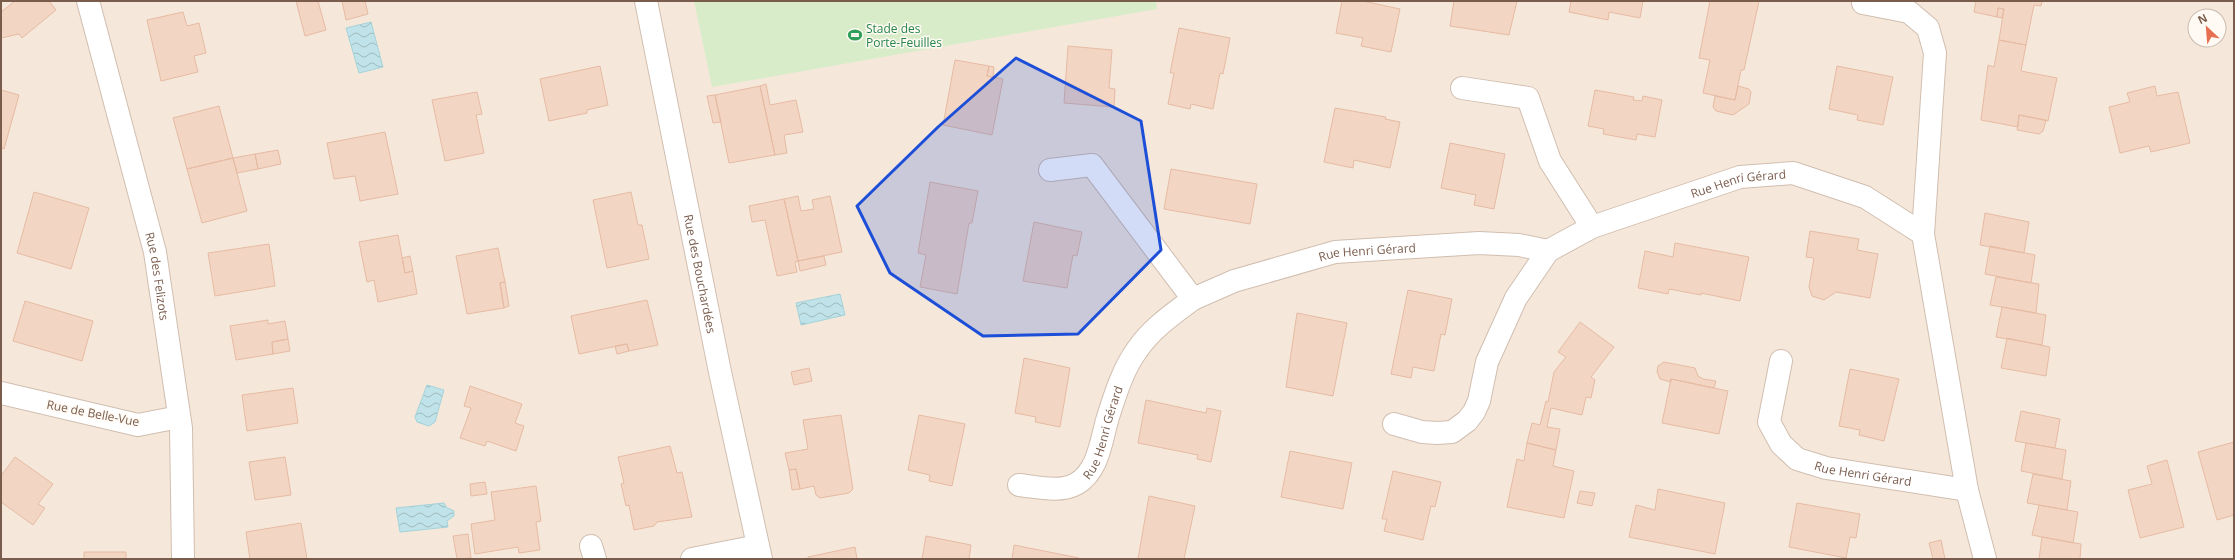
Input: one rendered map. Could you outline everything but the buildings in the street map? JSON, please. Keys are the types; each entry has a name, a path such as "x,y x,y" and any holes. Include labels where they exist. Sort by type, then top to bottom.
{"street":[{"name":"Rue des Felizots","path":"88,1 155,252 179,417 183,559"},
{"name":"Rue des Bouchardées","path":"646,1 720,372 760,552 692,559"},
{"path":"1863,3 1909,12 1928,28 1935,53 1923,234 1967,490 1985,559"},
{"path":"1462,88 1528,98 1550,161 1592,227"},
{"path":"1050,170 1092,165 1194,299"},
{"name":"Rue Henri Gérard","path":"1394,424 1422,432 1437,433 1452,432 1467,421 1474,412 1479,401 1487,362 1516,298 1548,251 1592,227 1740,177 1793,173 1865,197 1923,234"},
{"name":"Rue Henri Gérard","path":"1019,485 1065,489 1086,477 1098,455 1120,385 1136,350 1161,323 1194,299 1234,281 1334,252 1479,243 1519,245 1548,251"},
{"name":"Rue Henri Gérard","path":"1781,361 1769,422 1781,444 1797,459 1826,468 1967,490"},
{"name":"Rue de Belle-Vue","path":"4,398 138,425 179,417"}],"highlighted area":[{"path":"1016,58 1141,121 1161,250 1078,334 983,336 890,273 857,206 938,127"}],"shaded area":[{"path":"1,1 2234,1 2234,559 1,559"}],"green space":[{"name":"Stade des Porte-Feuilles","path":"694,1 1156,1 1157,9 712,87"}],"water":[{"path":"371,22 383,67 359,73 346,28"},
{"path":"840,294 845,315 801,325 796,303"},
{"path":"427,385 444,390 435,422 429,426 417,422 415,417"},
{"path":"444,503 446,507 454,511 454,516 447,521 448,527 400,532 396,508"}],"place":[{"name":"Stade des Porte-Feuilles","path":"855,35"}]}
